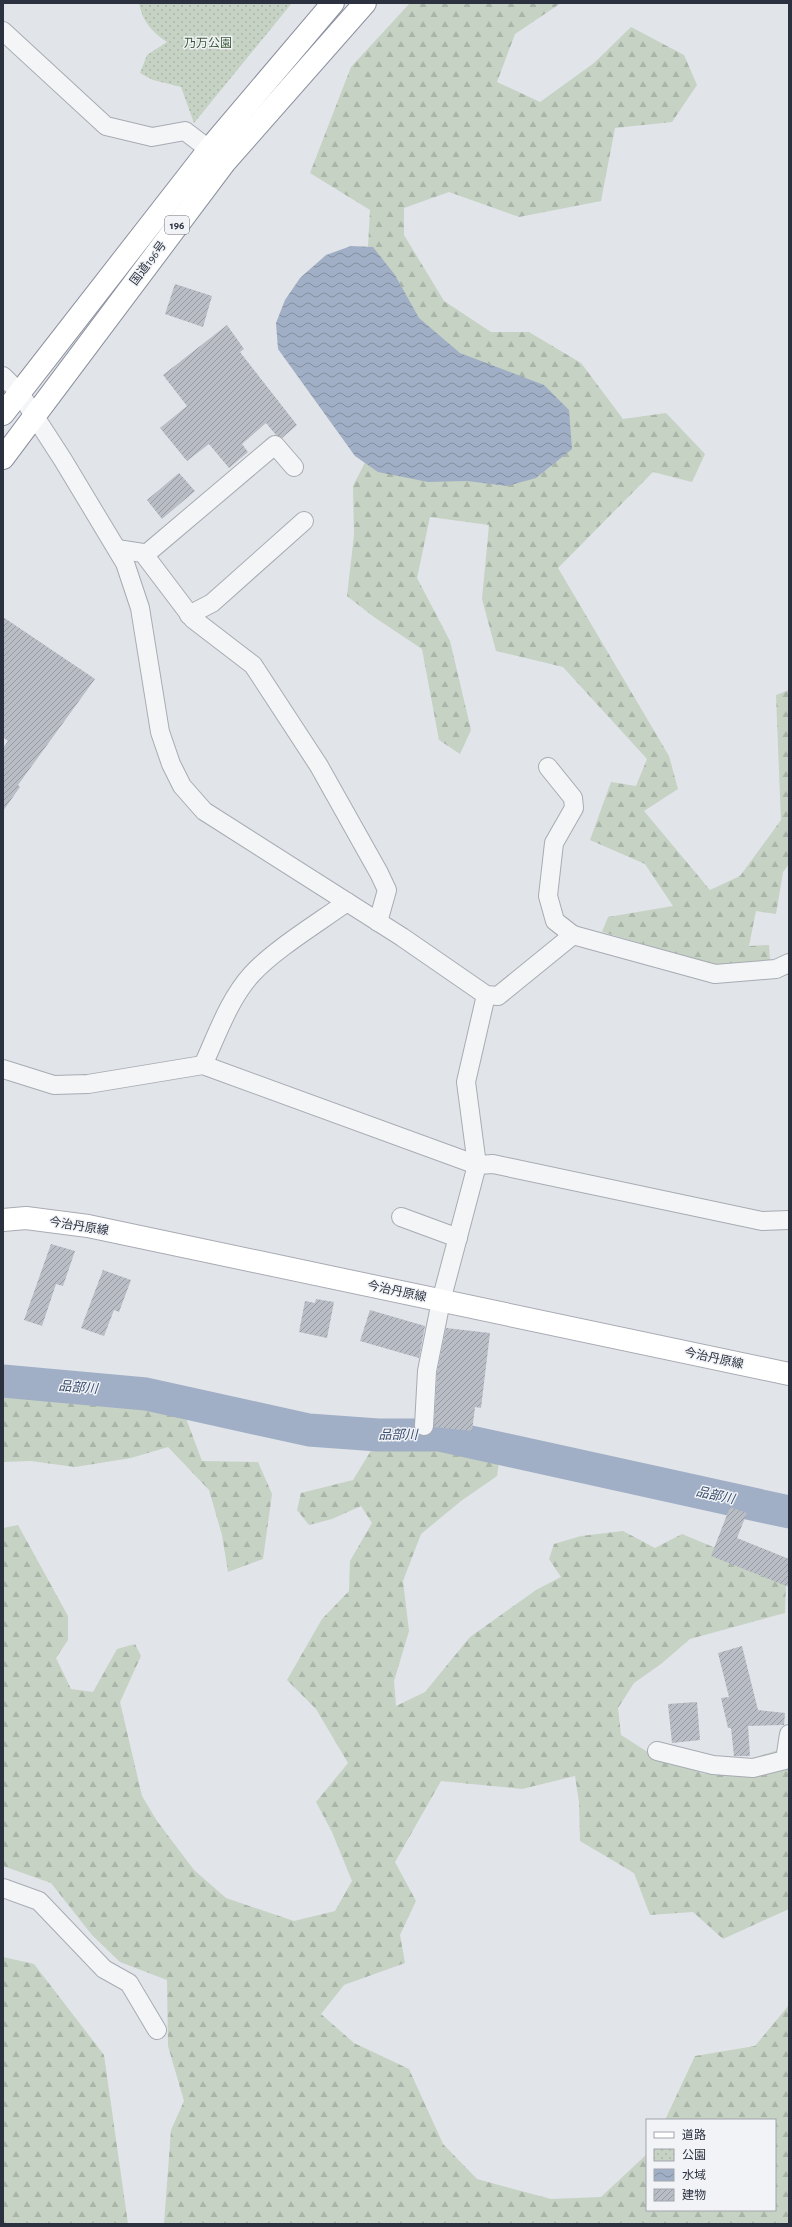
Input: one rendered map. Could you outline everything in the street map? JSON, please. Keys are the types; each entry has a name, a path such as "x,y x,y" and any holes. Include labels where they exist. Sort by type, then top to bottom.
{"main road":[{"name":"国道196号","path":"3,458 217,155 333,3"},
{"name":"国道196号","path":"3,414 19,392 217,155 365,3"},
{"name":"今治丹原線","path":"3,1220 26,1218 88,1226 789,1374"}],"street":[{"path":"3,32 106,126 152,137 184,131 217,155"},
{"path":"3,376 19,392 34,415 63,460 125,564 140,608 160,732 171,764 182,786 204,811 378,922 486,995 498,996 573,934"},
{"path":"145,555 275,445 294,467"},
{"path":"190,614 212,602 304,521"},
{"path":"117,549 143,553 190,614 254,665 319,766 387,890 378,922"},
{"path":"548,767 573,798 574,808 554,843 548,896 555,921 573,934 715,974 776,969 789,963"},
{"path":"203,1065 234,1001 252,974 276,954 347,902"},
{"path":"424,1426 427,1371 441,1301 476,1165 466,1082 486,995"},
{"path":"3,1069 54,1085 88,1084 203,1065 476,1165 493,1164 762,1221 789,1220"},
{"path":"401,1217 458,1238"},
{"path":"656,1751 713,1765 754,1768 785,1760 789,1734"},
{"path":"3,1888 39,1901 104,1969 129,1983 157,2030"}],"green space":[{"name":"乃万公園","path":"139,3 292,3 194,123 181,87 153,80 140,73 147,55 167,42 157,35 145,21"},
{"path":"410,3 561,3 515,34 497,82 540,102 594,63 631,27 684,55 697,85 672,122 615,128 601,201 519,217 449,192 404,208 404,235 444,301 491,332 529,332 581,363 623,419 666,413 705,454 692,482 653,472 558,568 669,756 678,789 644,811 710,890 740,876 781,820 776,695 789,690 789,864 783,872 776,914 756,911 749,946 769,945 770,960 716,965 602,932 608,917 673,906 645,864 590,840 611,782 636,786 647,759 563,667 496,651 482,599 489,525 430,517 417,578 450,641 471,730 460,754 439,740 422,649 374,617 347,596 354,535 353,486 382,429 366,284 370,210 310,173 351,67"},
{"path":"3,1392 141,1403 184,1413 202,1461 258,1462 272,1494 263,1559 228,1572 222,1535 209,1490 168,1447 131,1458 75,1467 31,1461 3,1462"},
{"path":"437,1442 500,1455 497,1476 461,1501 421,1534 403,1581 409,1631 394,1681 396,1706 425,1692 470,1637 536,1590 561,1577 549,1559 554,1544 581,1536 623,1531 655,1548 682,1534 742,1559 786,1581 785,1613 690,1639 661,1664 634,1683 618,1708 621,1735 646,1751 704,1774 778,1750 789,1755 789,1909 723,1939 693,1912 650,1915 634,1873 580,1841 579,1802 575,1776 522,1789 441,1781 395,1862 416,1901 400,1935 405,1963 344,1985 321,2014 354,2043 409,2069 443,2144 477,2179 551,2199 601,2197 646,2155 646,2211 776,2211 776,2119 665,2119 695,2056 755,2046 789,2005 789,2224 164,2224 171,2130 184,2101 168,2046 167,1980 120,1962 92,1935 51,1883 3,1866 3,1528 18,1525 68,1616 68,1640 56,1658 71,1689 93,1692 117,1649 135,1644 141,1656 120,1702 142,1796 157,1821 194,1870 226,1898 294,1921 335,1911 352,1881 332,1832 316,1802 348,1763 316,1709 287,1680 322,1619 349,1591 350,1561 372,1523 361,1506 332,1519 309,1525 297,1510 301,1493 353,1480 372,1449"},
{"path":"3,1957 34,1964 104,2055 128,2224 3,2224"}],"water":[{"path":"351,246 373,247 395,275 419,318 460,353 544,385 569,410 572,449 536,478 507,486 467,481 428,482 378,472 355,456 278,349 276,323 285,300 300,278 326,255"}],"building":[{"path":"175,284 212,296 203,327 165,314"},
{"path":"227,325 244,349 240,352 297,425 282,438 276,435 266,423 242,444 248,452 229,468 209,444 187,461 160,428 187,406 163,375"},
{"path":"179,473 195,491 162,519 147,500"},
{"path":"3,617 95,679 18,785 20,787 3,811 3,748 8,741 3,737"},
{"path":"51,1244 75,1251 63,1286 56,1284 42,1326 24,1320"},
{"path":"103,1270 131,1280 119,1312 114,1310 104,1336 81,1328"},
{"path":"316,1299 334,1302 327,1338 299,1332 305,1301 315,1303"},
{"path":"370,1310 425,1326 419,1358 360,1341"},
{"path":"446,1328 490,1333 481,1408 475,1407 472,1431 434,1427 437,1372"},
{"path":"730,1507 747,1513 737,1538 789,1559 789,1587 711,1556"},
{"path":"742,1646 758,1710 785,1713 784,1725 748,1726 750,1756 734,1756 731,1728 728,1728 721,1698 729,1697 718,1653"},
{"path":"697,1702 700,1740 672,1743 668,1704"}],"waterway":[{"name":"品部川","path":"3,1381 146,1394 309,1430 378,1435 439,1435 789,1512"}]}
